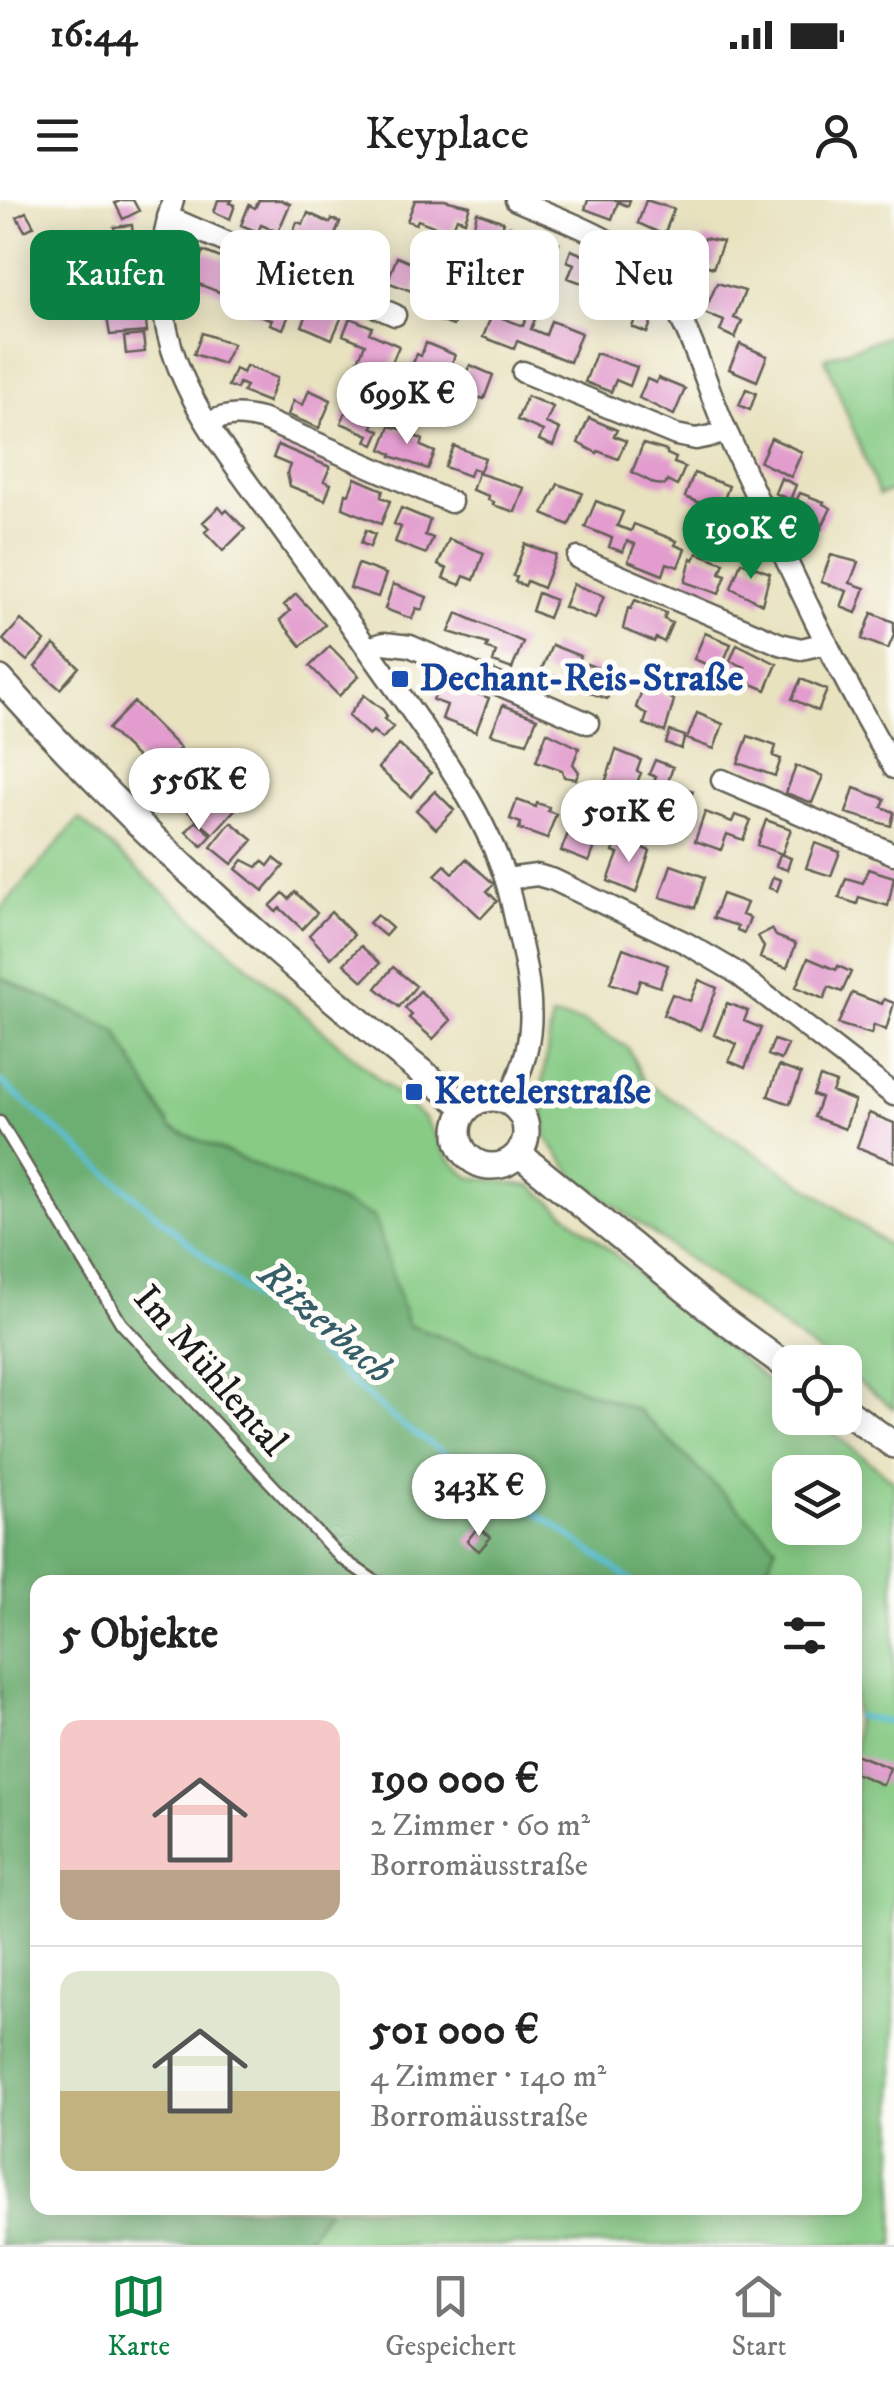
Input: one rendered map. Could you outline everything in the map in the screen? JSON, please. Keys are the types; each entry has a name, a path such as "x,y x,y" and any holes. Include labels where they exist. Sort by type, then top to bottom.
{"street":[{"path":"516,200 602,237 629,254 656,279 676,312 726,433 827,644 894,768"},
{"path":"395,315 170,208 160,278 166,322 186,386 456,777 506,879 530,984 532,1025 524,1068 507,1102"},
{"path":"523,372 676,435 696,439 726,433"},
{"path":"208,423 226,414 264,420 451,502"},
{"path":"578,558 780,644 800,649 827,644"},
{"path":"368,648 384,643 410,646 588,723"},
{"path":"0,679 110,798 206,887 308,979 467,1108"},
{"path":"722,780 894,854"},
{"path":"506,879 538,875 554,880 686,943 734,971 894,1095"},
{"path":"486,1098 507,1102 526,1125 519,1154 511,1162 489,1167 469,1158 458,1140 457,1128 467,1108 486,1098"},
{"path":"519,1154 772,1356"},
{"path":"862,1422 894,1445"}],"lane":[{"name":"Im Mühlental","path":"0,1122 121,1323 196,1400 276,1492 327,1544 367,1575"}],"green space":[{"path":"894,334 894,490 879,495 825,358"},
{"path":"79,819 425,1119 449,1159 469,1177 532,1186 772,1384 772,1435 836,1435 861,1455 772,1455 772,1542 638,1410 408,1325 373,1217 171,1128 116,1031 0,977 0,910"},
{"path":"0,977 116,1031 171,1128 374,1217 408,1325 638,1410 776,1545 765,1575 30,1575 30,2215 323,2215 302,2245 0,2245"},
{"path":"552,1017 584,1022 628,1048 644,1081 818,1194 894,1250 894,1409 862,1385 862,1345 808,1345 577,1179 547,1139 541,1094"},
{"path":"862,1456 894,1481 894,2245 302,2245 323,2215 862,2215 862,1575 764,1575 775,1545 862,1545"}],"building":[{"path":"133,200 139,211 123,219 115,203"},
{"path":"218,200 232,200 230,203 235,205 230,219 214,212"},
{"path":"259,200 290,204 279,230 261,225 259,230 253,230 241,225 249,205 255,208"},
{"path":"415,200 444,200 470,206 465,221 457,218 452,230 418,220 416,224 407,221"},
{"path":"588,200 630,200 628,206 618,202 612,219 585,209"},
{"path":"646,200 674,209 666,230 653,230 638,223"},
{"path":"26,212 34,226 25,231 17,217"},
{"path":"477,212 504,222 501,230 473,230"},
{"path":"308,213 330,223 332,219 340,222 337,230 294,230 297,222 303,224"},
{"path":"132,225 132,230 114,230"},
{"path":"709,239 723,242 713,268 709,266"},
{"path":"571,250 579,253 579,282 568,278 574,264 567,261"},
{"path":"203,251 220,258 220,293 200,285"},
{"path":"397,257 410,262 410,291 390,283"},
{"path":"717,283 745,291 734,318 742,321 735,338 720,331 724,321 709,315 709,301"},
{"path":"107,320 146,320 147,332 110,335"},
{"path":"272,320 287,320 283,329 270,324"},
{"path":"305,320 340,320 332,339 302,326"},
{"path":"349,320 355,320 372,327 369,333 399,346 388,372 358,361 365,344 343,335"},
{"path":"490,320 508,320 523,326 525,320 535,320 531,329 546,335 551,321 581,333 570,362 517,341 514,349 483,337"},
{"path":"635,320 652,320 647,333 632,327"},
{"path":"202,333 233,344 223,364 194,354"},
{"path":"143,335 145,352 126,354 124,337"},
{"path":"426,343 455,355 434,395 404,383"},
{"path":"740,344 767,356 757,381 729,369"},
{"path":"596,353 637,367 630,386 616,380 611,392 585,382"},
{"path":"470,365 493,375 484,399 457,391"},
{"path":"246,366 277,378 268,402 243,392 246,386 239,383 237,389 228,386 235,369 243,373"},
{"path":"380,375 388,379 384,389 376,385"},
{"path":"658,378 685,389 674,415 639,398 647,379 656,383"},
{"path":"746,389 756,393 750,410 739,405"},
{"path":"309,390 331,400 319,428 288,415 293,401 303,405"},
{"path":"527,396 553,407 546,423 560,429 553,446 539,440 543,431 517,420"},
{"path":"350,402 378,414 372,427 380,431 374,445 366,441 369,435 341,423"},
{"path":"589,418 617,430 614,436 626,441 618,459 578,443"},
{"path":"390,426 416,433 423,440 421,446 435,452 428,469 381,449"},
{"path":"771,438 802,452 791,477 760,462"},
{"path":"643,444 667,451 676,458 674,463 685,467 677,486 667,481 665,485 655,484 632,472"},
{"path":"278,445 330,467 324,481 331,484 325,500 290,486 290,465 273,458"},
{"path":"454,446 485,458 480,471 472,468 469,476 445,467"},
{"path":"478,473 524,488 515,512 493,505 489,496 472,490"},
{"path":"694,473 729,486 723,502 744,510 737,528 716,520 720,511 685,497"},
{"path":"355,478 383,490 381,497 390,501 381,524 343,508"},
{"path":"781,478 796,485 790,500 775,493"},
{"path":"558,484 582,493 569,525 543,514"},
{"path":"800,493 831,508 821,529 790,514"},
{"path":"596,501 623,512 617,526 631,531 634,524 677,541 675,545 685,549 678,567 667,563 663,575 628,561 635,544 627,541 623,552 609,547 612,538 585,527"},
{"path":"219,507 245,529 223,551 205,532 209,528 203,522"},
{"path":"401,508 430,520 425,535 433,538 426,554 395,542 401,527 394,524"},
{"path":"366,530 375,534 370,547 361,543"},
{"path":"449,539 484,553 474,580 464,576 460,585 443,578 447,569 438,565"},
{"path":"525,544 556,555 543,588 527,581 525,586 515,582 517,577 513,576"},
{"path":"697,553 724,563 720,573 726,575 719,594 685,582 691,558 694,560"},
{"path":"831,555 858,562 850,583 865,588 856,613 841,607 847,591 821,582"},
{"path":"741,562 770,573 762,604 731,588"},
{"path":"358,564 386,574 378,597 350,588"},
{"path":"393,584 427,597 422,610 416,608 412,619 385,609"},
{"path":"573,584 604,596 595,619 564,607"},
{"path":"538,593 555,600 548,618 532,611"},
{"path":"296,594 325,625 301,646 280,620 290,611 284,605"},
{"path":"635,600 666,613 664,619 672,623 664,642 656,638 654,642 623,629 628,608"},
{"path":"457,613 523,642 512,669 493,662 496,652 486,648 488,644 449,632"},
{"path":"872,613 894,622 888,649 862,639"},
{"path":"21,620 45,641 27,661 3,640"},
{"path":"705,633 731,644 720,670 694,659"},
{"path":"737,644 777,664 766,690 740,679 745,667 730,661"},
{"path":"54,645 79,667 60,689 35,667"},
{"path":"552,645 580,656 569,682 541,671"},
{"path":"330,646 359,676 339,696 310,666"},
{"path":"587,664 616,675 607,699 577,688"},
{"path":"801,679 827,690 818,711 792,699"},
{"path":"441,680 489,698 476,732 442,719 447,705 433,700"},
{"path":"644,685 674,700 665,732 644,724 647,715 636,707"},
{"path":"364,695 383,710 387,716 384,719 393,727 382,739 373,731 369,735 348,716"},
{"path":"134,702 180,748 154,774 108,729"},
{"path":"503,705 537,718 527,743 491,734"},
{"path":"697,713 723,724 714,749 687,739"},
{"path":"670,731 685,736 681,749 666,743"},
{"path":"547,732 579,748 573,764 579,772 576,779 564,777 562,770 536,761"},
{"path":"748,736 776,746 773,756 781,759 775,776 738,763"},
{"path":"399,745 431,773 411,797 378,768"},
{"path":"616,750 641,760 637,771 641,773 631,797 604,786"},
{"path":"655,760 673,767 668,782 693,791 683,817 646,802 656,777 649,774"},
{"path":"189,765 237,807 213,834 165,791"},
{"path":"796,766 823,776 812,803 786,793"},
{"path":"854,788 885,799 882,807 894,812 891,826 846,813"},
{"path":"435,791 454,810 436,829 416,810"},
{"path":"517,800 549,807 548,811 556,814 547,839 519,829 521,823 510,819"},
{"path":"705,812 732,822 735,815 751,820 743,840 727,834 721,850 695,841"},
{"path":"766,820 791,829 782,854 757,845"},
{"path":"196,821 212,835 202,846 186,832"},
{"path":"231,822 253,840 232,864 211,847"},
{"path":"572,823 600,834 589,862 561,851"},
{"path":"618,838 650,851 636,893 608,881 618,854 613,852"},
{"path":"815,843 840,852 831,876 806,868"},
{"path":"780,854 791,858 787,870 776,866"},
{"path":"274,858 284,866 263,891 236,869 243,860 257,867 262,861 268,866"},
{"path":"466,859 494,884 487,891 497,901 481,918 435,875 445,865 453,873"},
{"path":"671,865 705,877 695,908 660,897"},
{"path":"868,869 894,877 888,906 859,897 857,904 839,898 846,878 863,883"},
{"path":"773,877 781,880 777,891 769,888"},
{"path":"295,892 317,913 302,929 280,908 276,912 270,906 283,893 289,899"},
{"path":"722,894 747,903 742,915 750,918 744,933 737,930 738,926 713,918"},
{"path":"331,912 354,935 331,958 309,935"},
{"path":"377,915 392,928 385,936 369,923"},
{"path":"772,929 776,936 796,944 787,968 760,958 764,947 758,936"},
{"path":"361,946 380,963 363,981 344,964"},
{"path":"623,948 668,965 660,987 640,980 636,992 610,983"},
{"path":"808,958 851,972 842,992 829,987 824,999 796,987"},
{"path":"393,967 416,986 399,1007 376,988"},
{"path":"699,980 717,988 700,1030 663,1015 672,994 690,1001"},
{"path":"420,991 451,1020 433,1039 409,1018 412,1015 405,1008"},
{"path":"852,993 882,1004 884,999 894,1003 886,1030 874,1025 871,1034 838,1024"},
{"path":"727,1003 748,1011 744,1021 761,1028 745,1068 729,1061 737,1044 714,1035"},
{"path":"774,1040 788,1045 781,1060 768,1055"},
{"path":"779,1066 801,1074 790,1104 768,1096"},
{"path":"820,1077 836,1083 832,1092 855,1101 845,1129 814,1117 821,1098 813,1095"},
{"path":"869,1113 894,1123 894,1162 857,1147"},
{"path":"478,1527 491,1537 479,1551 467,1541"},
{"path":"862,1757 890,1768 883,1785 862,1776"}],"waterway":[{"name":"Ritzerbach","path":"0,1081 400,1424 552,1523 623,1575"},
{"name":"Ritzerbach","path":"862,1717 894,1723"}],"place":[{"name":"Dechant-Reis-Straße","path":"400,679"},
{"name":"Kettelerstraße","path":"414,1092"}]}
